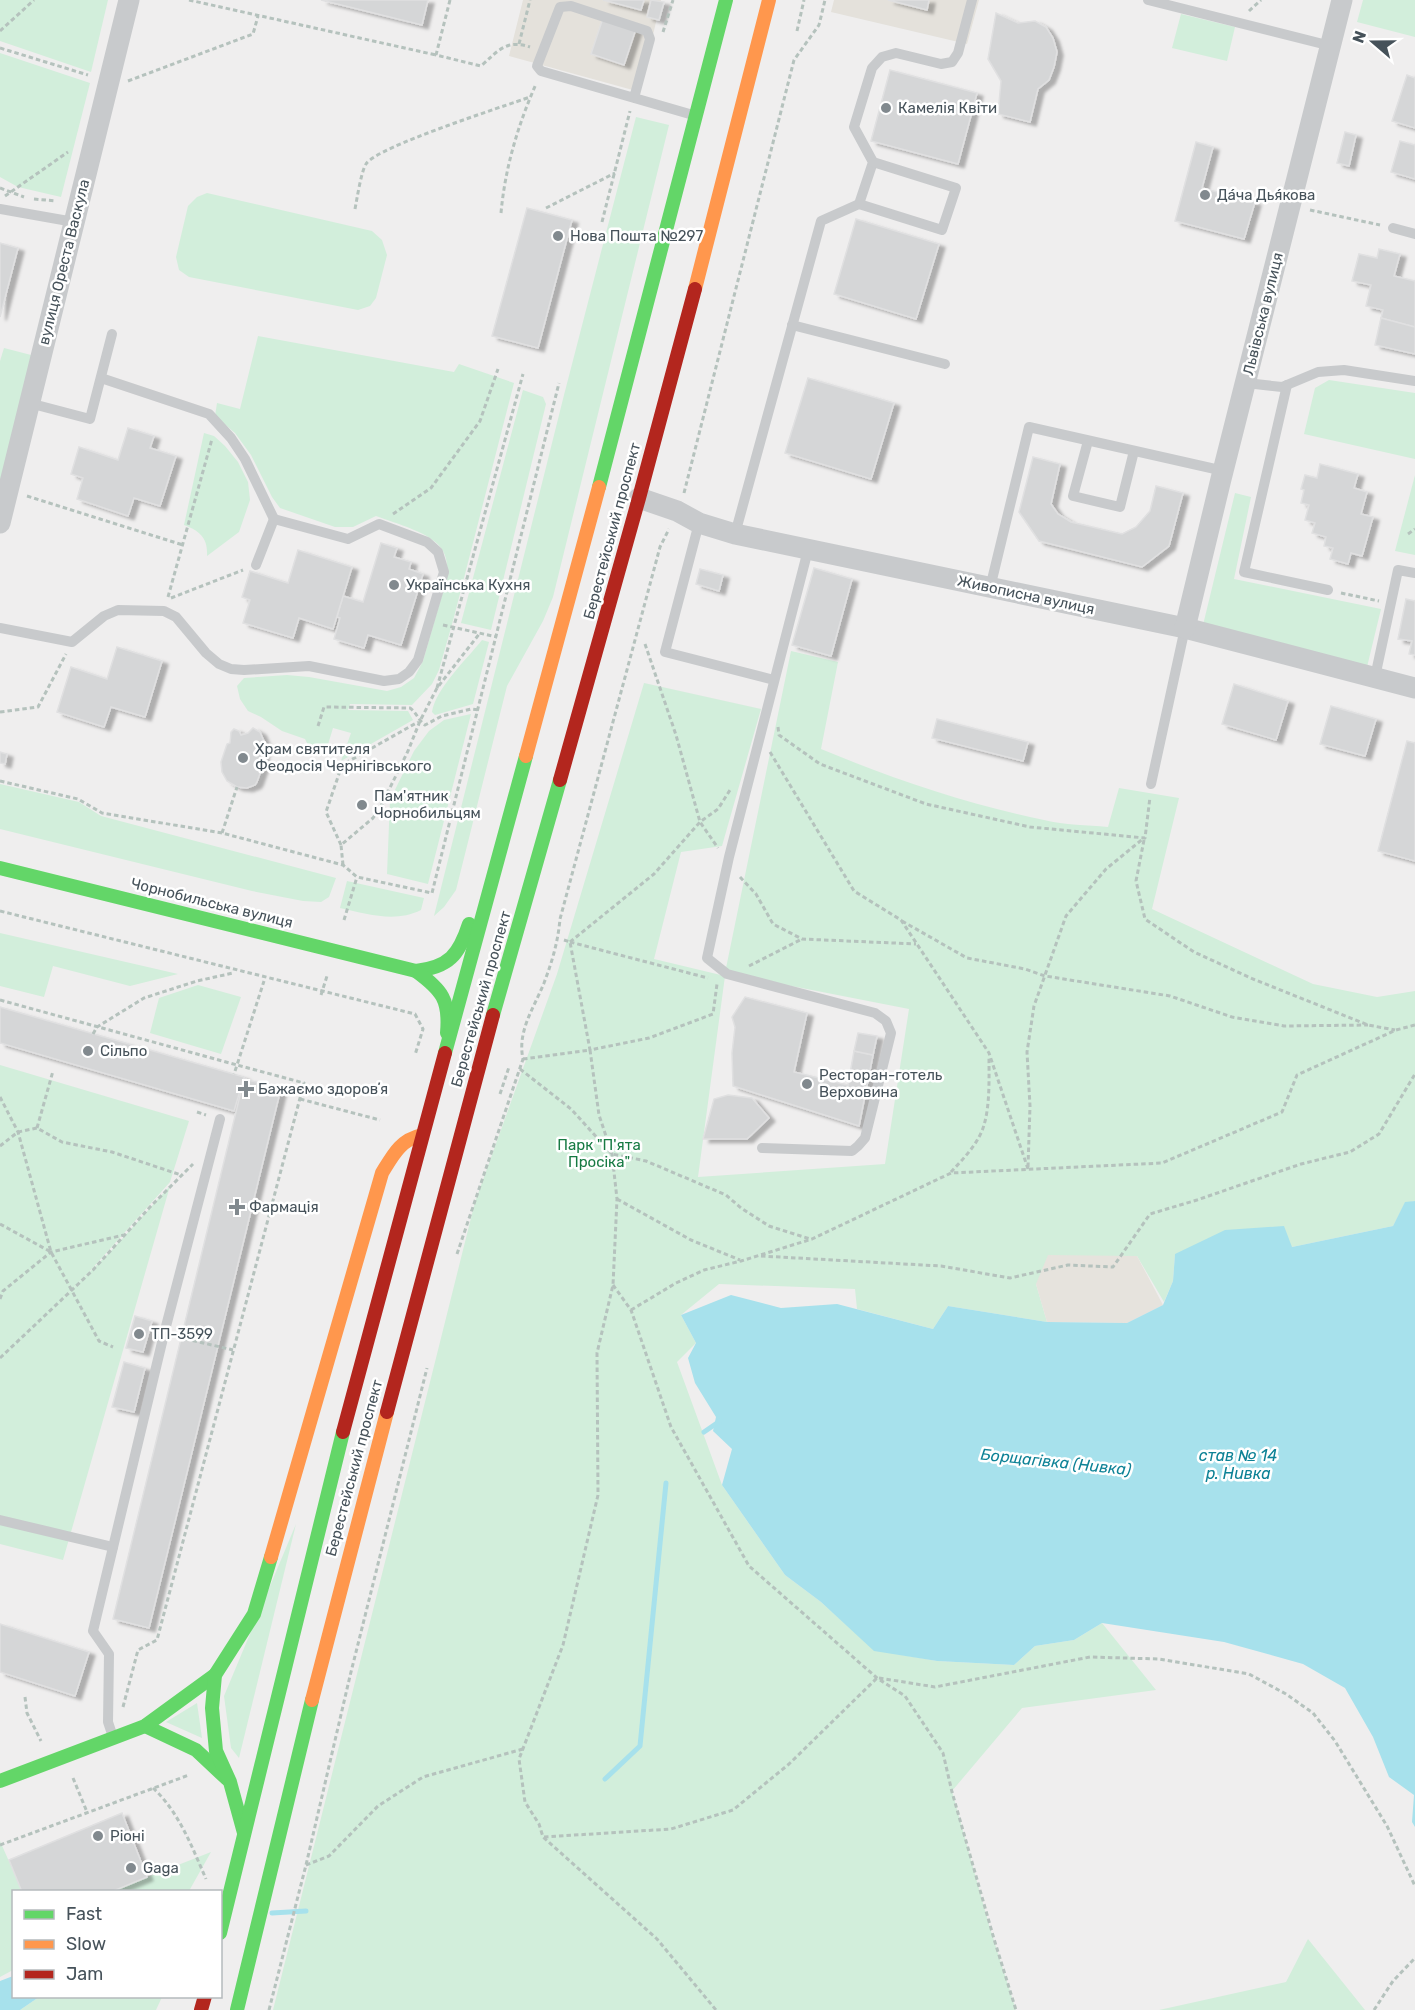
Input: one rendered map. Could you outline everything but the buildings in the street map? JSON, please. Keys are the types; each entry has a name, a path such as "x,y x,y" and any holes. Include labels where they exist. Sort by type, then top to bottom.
{"main road":[{"name":"Берестейський проспект","path":"222,1925 337,1454 554,655 726,0"},
{"name":"Берестейський проспект","path":"237,2010 319,1668 460,1134 639,498 769,0"},
{"name":"Чорнобильська вулиця","path":"0,868 416,971 433,970 454,958 465,940 539,681 554,655"},
{"name":"Чорнобильська вулиця","path":"416,971 436,985 446,999 448,1019 445,1050"},
{"path":"0,1781 145,1726 215,1675 254,1614 382,1173 398,1145 410,1137 422,1135"},
{"path":"215,1675 212,1708 216,1751 230,1782 245,1837"},
{"path":"145,1726 196,1750 230,1782"}],"street":[{"name":"вулиця Ореста Васкула","path":"0,523 129,0"},
{"name":"Львівська вулиця","path":"1185,628 1342,0"},
{"name":"Живописна вулиця","path":"639,498 677,511 699,523 735,534 1185,628 1415,688"}],"lane":[{"path":"735,534 821,221 859,204 942,230 956,188 873,162 854,127 872,68 882,57 896,53 941,64 952,62 958,53 972,0"},
{"path":"1148,0 1330,46"},
{"path":"634,98 650,39 647,31 571,6 560,7 537,66 541,71 634,98 696,116"},
{"path":"859,204 873,162"},
{"path":"0,209 74,222"},
{"path":"1393,228 1415,234"},
{"path":"792,325 945,364"},
{"path":"29,403 90,419 112,334"},
{"path":"1246,383 1282,387 1318,372 1344,370 1415,381"},
{"path":"101,378 208,414 231,438 245,459 274,519 256,565"},
{"path":"1287,385 1244,572 1328,590"},
{"path":"990,588 1029,427 1224,471"},
{"path":"1088,441 1072,496 1120,507 1134,451"},
{"path":"0,628 72,642 104,616 118,610 164,611 176,617 206,653 219,664 231,669 309,666 384,681 399,679 409,672 418,660 444,572 438,552 427,542 379,524 348,539 274,519"},
{"path":"699,523 665,652 774,680"},
{"path":"762,1148 852,1151 858,1146 865,1138 891,1033 886,1021 875,1013 730,975 707,958 729,857 808,550"},
{"path":"1375,677 1398,570 1415,573"},
{"path":"1151,784 1185,628"},
{"path":"113,1738 108,1722 109,1654 93,1631 164,1334 220,1119"},
{"path":"0,1520 113,1547"}],"path":[{"path":"0,31 33,0"},
{"path":"189,0 481,66 503,46 519,44 543,52"},
{"path":"436,55 450,0"},
{"path":"519,44 530,0"},
{"path":"650,39 659,42 673,0"},
{"path":"797,31 804,0"},
{"path":"683,497 794,60 819,25 825,0"},
{"path":"120,84 253,34 258,16"},
{"path":"0,48 88,75"},
{"path":"501,213 504,181 521,122 541,71"},
{"path":"355,209 366,164 377,154 449,125 530,97"},
{"path":"603,222 634,98"},
{"path":"0,198 68,152"},
{"path":"546,208 615,173"},
{"path":"0,188 25,198 56,201"},
{"path":"1308,209 1364,221"},
{"path":"379,524 431,488 480,421 498,369"},
{"path":"341,845 373,818 380,808 437,688 523,374"},
{"path":"0,781 78,800 102,813 222,833 343,866 357,877 432,893 560,383"},
{"path":"164,611 216,423"},
{"path":"21,495 183,545"},
{"path":"1408,534 1415,529"},
{"path":"455,1259 523,1059 520,1048 523,1033 544,983 558,941 560,919 660,547"},
{"path":"168,599 256,565"},
{"path":"1328,590 1371,599"},
{"path":"429,622 497,637"},
{"path":"437,688 480,633"},
{"path":"0,712 38,707 72,642"},
{"path":"318,726 324,706 410,708 425,725 442,716 479,710"},
{"path":"343,866 341,845 326,812 342,765 420,721"},
{"path":"778,724 779,735 820,764 926,804 1030,827 1145,838"},
{"path":"760,735 854,891 967,958 1025,969 1045,976 1170,996 1232,1017 1284,1026 1368,1025 1396,1030"},
{"path":"570,942 654,874 700,822 718,809 735,783"},
{"path":"1151,784 1145,838 1136,881 1145,919 1203,956 1252,979 1368,1025"},
{"path":"222,833 237,787"},
{"path":"1028,1169 1030,1106 1027,1052 1034,1006 1066,916 1106,869 1145,838"},
{"path":"344,920 357,877"},
{"path":"0,911 322,993 415,1014 423,1029 415,1055"},
{"path":"901,920 989,1053 1028,1169"},
{"path":"730,975 802,939"},
{"path":"523,1059 590,1050 649,1038 713,1014 717,981 564,940"},
{"path":"570,942 590,1050 599,1115 612,1154 617,1199 613,1285 597,1353 598,1496 563,1645 519,1759 525,1802 539,1824 543,1837 657,1939 716,2010"},
{"path":"93,1034 97,1027 144,998 197,981 233,973"},
{"path":"322,993 327,976"},
{"path":"234,1074 264,981"},
{"path":"0,1000 304,1083 157,1640 138,1650 124,1706 108,1722"},
{"path":"631,1310 704,1269 759,1256 812,1239 951,1173 1162,1163 1282,1112 1297,1075 1396,1030 1415,1025"},
{"path":"951,1173 969,1153 984,1126 989,1084 989,1053"},
{"path":"497,1102 509,1068"},
{"path":"519,1068 571,1109 612,1154 646,1161 726,1195 769,1226 812,1239"},
{"path":"37,1128 53,1071"},
{"path":"759,1256 941,1266 1010,1278 1068,1265 1113,1267 1150,1214 1301,1164 1350,1152 1379,1134 1415,1074"},
{"path":"0,1097 18,1132 51,1252 99,1341 113,1347"},
{"path":"300,1099 380,1120"},
{"path":"0,1146 18,1132 37,1128 62,1142 112,1152 181,1175"},
{"path":"0,1358 72,1291 181,1175 212,1147"},
{"path":"617,1199 691,1240 741,1261"},
{"path":"0,1224 51,1252"},
{"path":"0,1299 3,1291 51,1252 126,1234"},
{"path":"613,1285 631,1310 671,1426 749,1566 878,1678 905,1696 943,1753 1016,2010"},
{"path":"180,1338 233,1350"},
{"path":"269,2010 429,1358"},
{"path":"878,1678 935,1687 1090,1657 1159,1659 1249,1674 1286,1694 1319,1720 1387,1826 1415,1886"},
{"path":"543,1837 670,1829 733,1810 789,1764 878,1678"},
{"path":"25,1697 27,1713 44,1745"},
{"path":"306,1865 330,1856 378,1806 423,1778 523,1749"},
{"path":"0,1845 195,1773"},
{"path":"153,1788 163,1797 182,1825 208,1881"},
{"path":"1374,2010 1394,1981 1415,1958"}],"shaded area":[{"path":"523,0 661,0 640,92 509,56"},
{"path":"834,0 979,0 967,44 831,12"}],"green space":[{"path":"0,0 108,0 91,72 0,41"},
{"path":"1363,0 1415,0 1415,37 1357,22"},
{"path":"1181,14 1235,27 1227,61 1172,48"},
{"path":"0,53 90,83 61,197 18,187 0,177"},
{"path":"636,117 669,125 553,597 543,621 507,686 456,890 444,907 434,916 564,395"},
{"path":"207,193 372,231 382,240 387,255 376,298 370,306 358,310 189,277 179,270 176,257 188,206 197,197"},
{"path":"258,336 454,372 459,364 514,383 439,670 432,684 412,705 350,704 348,710 408,711 413,720 341,761 351,733 333,728 326,751 308,745 305,739 282,731 248,711 240,699 237,686 244,678 287,675 387,691 401,687 414,678 423,661 448,574 446,559 438,545 423,534 376,516 353,527 335,527 280,508 251,455 235,433 215,416 217,403 240,409"},
{"path":"4,348 35,356 0,496 0,361"},
{"path":"1329,380 1415,393 1415,459 1304,434 1315,388"},
{"path":"523,390 543,397 546,404 491,630 461,623"},
{"path":"204,433 214,436 238,462 248,482 250,500 239,532 207,556 206,544 202,536 184,525"},
{"path":"1415,475 1415,555 1395,551"},
{"path":"1235,493 1251,497 1234,579 1381,609 1367,667 1203,625"},
{"path":"482,640 489,642 473,704 435,715 432,712 439,693"},
{"name":"Парк \"П'ята Просіка\"","path":"791,651 838,662 821,749 959,798 1015,814 1060,823 1108,827 1119,788 1179,798 1152,909 1313,984 1377,997 1415,991 1415,1201 1405,1203 1393,1226 1292,1247 1175,1254 1173,1281 1164,1302 1137,1256 1036,1284 1047,1322 948,1306 933,1329 857,1309 855,1289 719,1284 681,1315 696,1343 677,1362 722,1485 785,1575 821,1602 874,1650 937,1661 1014,1665 1035,1646 1074,1640 1102,1623 1156,1690 1022,1708 952,1791 989,1925 1016,2010 273,2010 475,1202 557,974 644,683 761,709 722,846 681,852 654,959 725,976 698,1177 885,1164 909,1009 725,973"},
{"path":"471,714 428,884 387,874 390,800 414,751 429,731 444,720"},
{"path":"0,784 79,802 101,816 336,878 329,897 321,902 303,901 252,891 0,829"},
{"path":"347,881 424,898 421,910 391,917 340,908"},
{"path":"0,933 178,974 130,986 53,966 44,997 0,986"},
{"path":"198,985 241,997 221,1054 150,1033 159,998"},
{"path":"0,1065 189,1121 170,1182 89,1272 47,1314 112,1250 170,1186 63,1560 0,1544"},
{"path":"296,1524 239,1758 231,1748 224,1696"},
{"path":"197,1703 202,1738 166,1722"},
{"path":"0,1841 22,1890 12,1890 12,1971 0,1977"},
{"path":"211,1852 190,1890 115,1890"},
{"path":"1308,1939 1365,2010 1159,2010 1286,1982"},
{"path":"38,1998 162,1998 156,2010 20,2010"}],"sand":[{"path":"1048,1255 1137,1256 1163,1305 1127,1323 1047,1322 1036,1284"}],"water":[{"name":"став № 14 р. Нивка","path":"1415,1201 1415,1827 1412,1822 1414,1795 1389,1777 1373,1737 1345,1688 1303,1664 1224,1642 1102,1623 1074,1640 1035,1646 1014,1665 937,1661 874,1651 821,1602 785,1575 722,1485 732,1449 713,1431 716,1417 695,1383 688,1358 696,1343 681,1315 731,1295 781,1308 837,1304 933,1329 948,1306 1047,1322 1127,1323 1163,1305 1173,1281 1175,1254 1225,1230 1284,1226 1292,1247 1393,1226 1405,1202"},
{"path":"12,1976 12,1998 38,1998 20,2010 0,2010 0,1981"}],"waterway":[{"name":"Борщагівка (Нивка)","path":"704,1432 720,1421"},
{"name":"Борщагівка (Нивка)","path":"605,1779 640,1746 666,1483"},
{"name":"Борщагівка (Нивка)","path":"272,1913 306,1911"}],"traffic: fast":[{"path":"599,487 726,0"},
{"path":"445,1053 526,756"},
{"path":"493,1015 560,780"},
{"path":"0,868 416,971 437,966 451,958 461,944 469,924"},
{"path":"416,971 432,984 442,997 447,1012 447,1033"},
{"path":"222,1925 343,1432"},
{"path":"244,1833 230,1782 216,1751 212,1708 215,1675 254,1614 271,1557"},
{"path":"0,1781 145,1726 215,1675"},
{"path":"237,2010 312,1700"},
{"path":"145,1726 196,1750 227,1779"}],"traffic: slow":[{"path":"695,289 769,0"},
{"path":"526,756 599,487"},
{"path":"271,1557 382,1173 403,1144 422,1135"},
{"path":"312,1700 387,1412"}],"traffic: jam":[{"path":"560,780 695,289"},
{"path":"387,1412 493,1015"},
{"path":"343,1432 445,1053"},
{"path":"201,2010 204,1998"}],"place":[{"name":"Камелія Квіти","path":"886,108"},
{"name":"Да́ча Дья́кова","path":"1205,195"},
{"name":"Нова Пошта №297","path":"558,236"},
{"name":"Українська Кухня","path":"394,585"},
{"name":"Храм святителя Феодосія Чернігівського","path":"243,758"},
{"name":"Пам'ятник Чорнобильцям","path":"362,805"},
{"name":"Сільпо","path":"88,1051"},
{"name":"Ресторан-готель Верховина","path":"807,1084"},
{"name":"Бажаємо здоровʼя","path":"246,1089"},
{"name":"Фармація","path":"237,1207"},
{"name":"ТП-3599","path":"139,1334"},
{"name":"Ріоні","path":"98,1836"},
{"name":"Gaga","path":"131,1868"}]}
